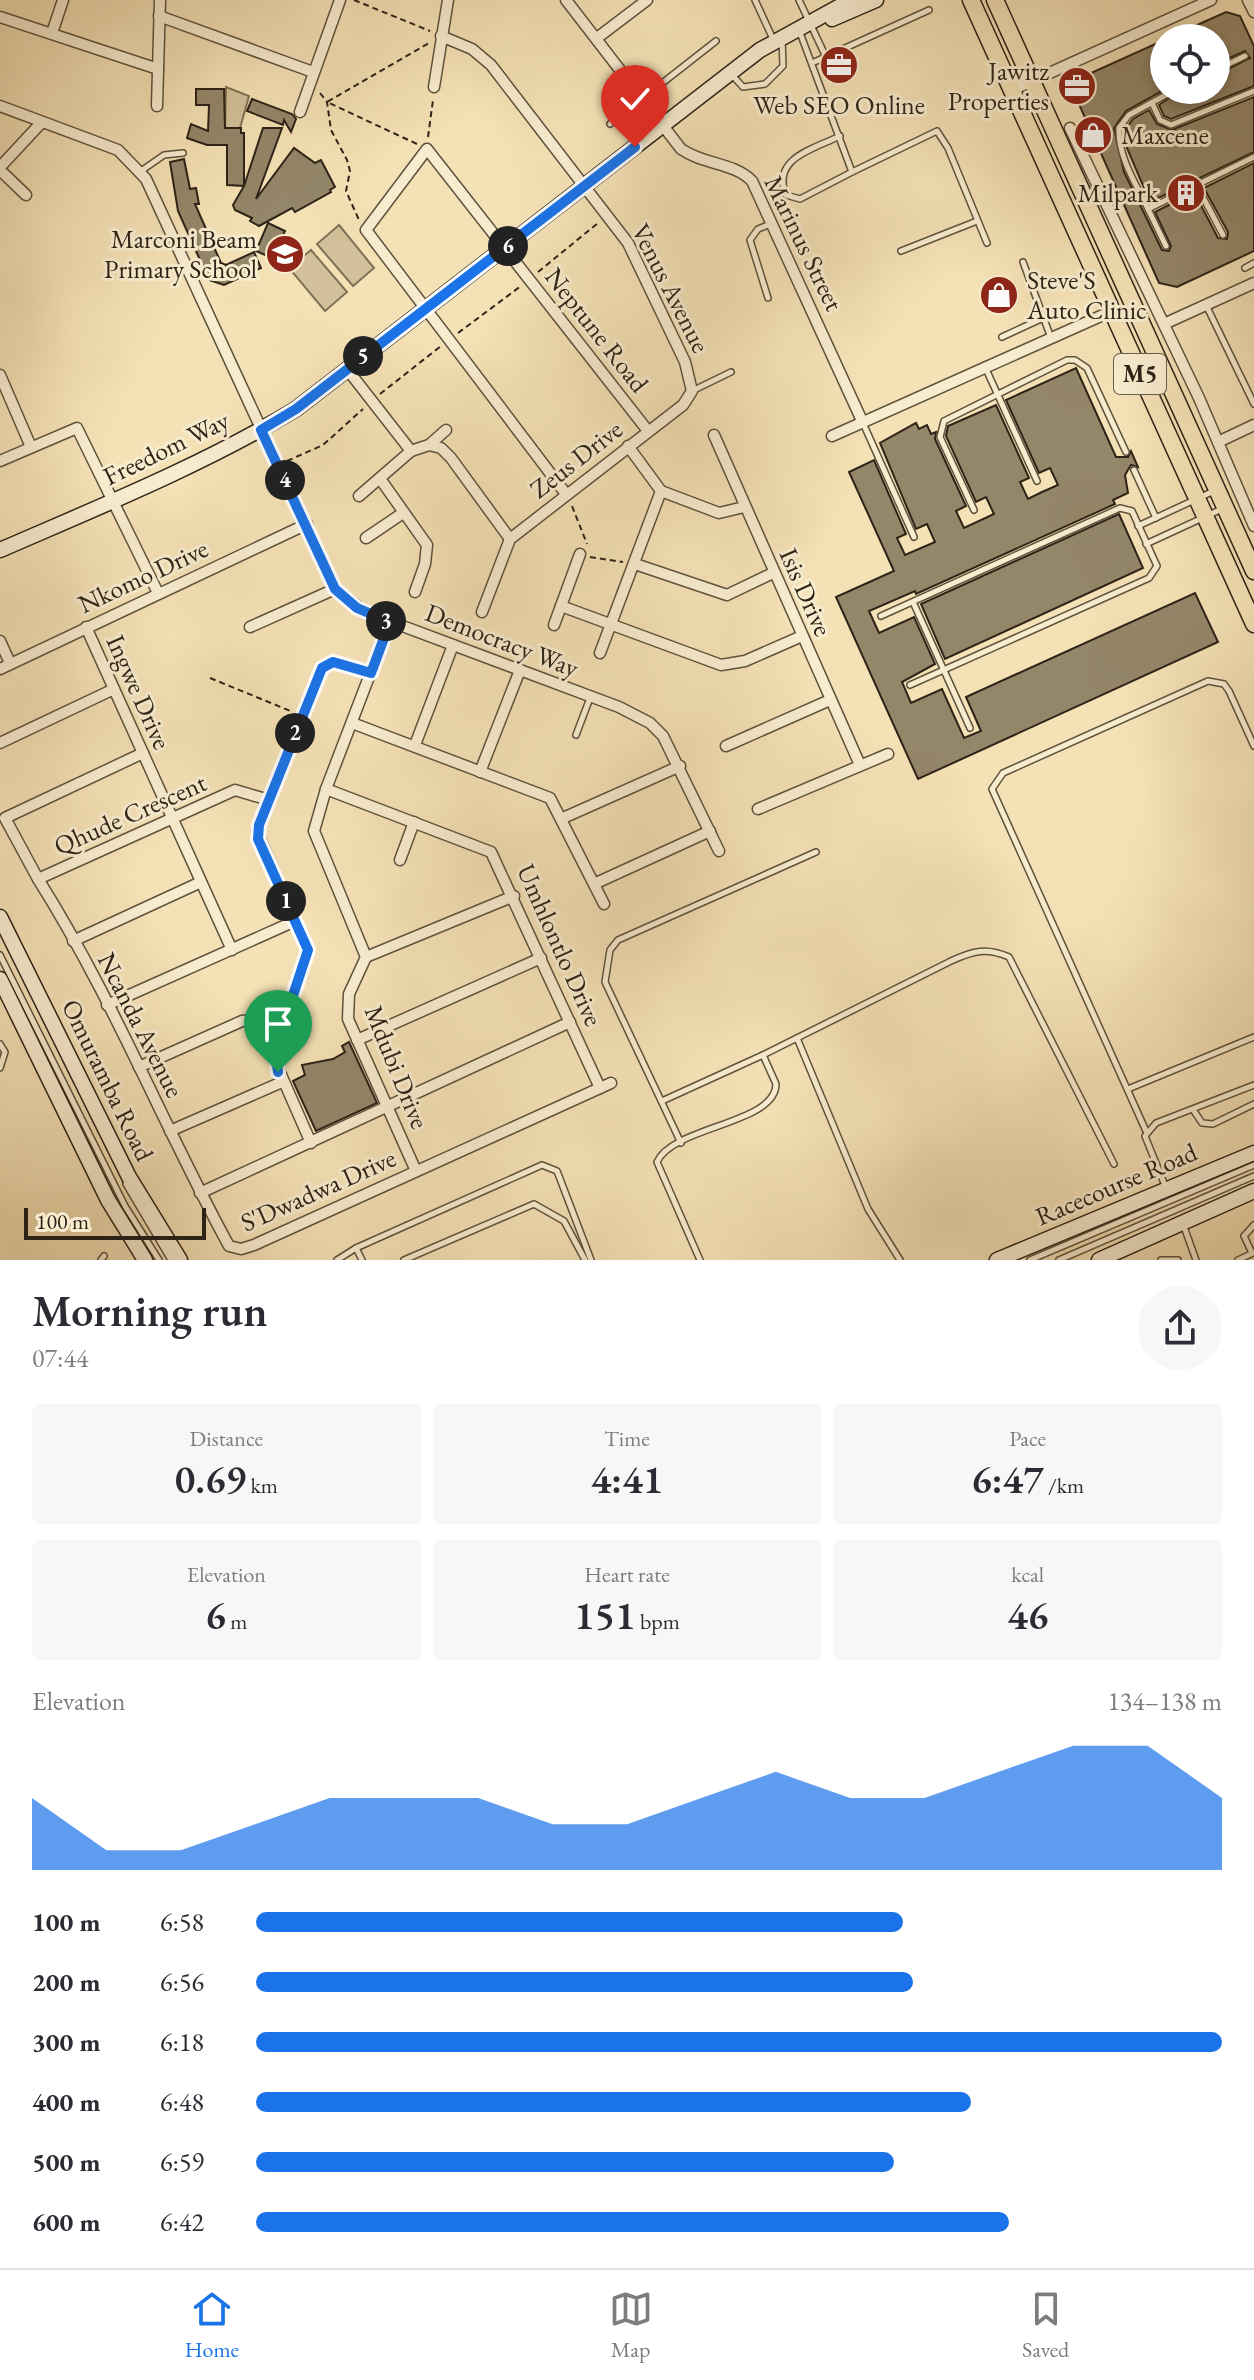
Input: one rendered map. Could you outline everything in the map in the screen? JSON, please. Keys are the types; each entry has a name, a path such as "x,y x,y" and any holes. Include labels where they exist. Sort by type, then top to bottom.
{"main road":[{"name":"Freedom Way","path":"0,550 113,501 261,430 296,409 730,73 778,40 851,0"},
{"name":"Freedom Way","path":"806,26 876,0"},
{"name":"M5","path":"971,0 1254,624"},
{"name":"M5","path":"995,0 1254,571"},
{"name":"Omuramba Road","path":"0,917 129,1177 180,1260"},
{"name":"Omuramba Road","path":"0,979 108,1200 145,1260"},
{"name":"Racecourse Road","path":"997,1260 1254,1153"},
{"path":"1099,1260 1254,1191"}],"street":[{"path":"52,33 63,0"},
{"path":"157,106 160,0"},
{"path":"300,112 340,0"},
{"path":"434,87 448,0"},
{"name":"Marinus Street","path":"566,0 662,126 692,157 743,172 752,181 863,423"},
{"path":"597,38 647,0"},
{"path":"1012,90 1211,0"},
{"path":"1248,0 1254,12"},
{"path":"159,16 312,77"},
{"path":"0,17 158,69"},
{"name":"Venus Avenue","path":"441,36 472,49 491,65 633,251 685,362 692,391"},
{"path":"0,106 118,150 140,171 166,216 335,589 250,627"},
{"path":"26,195 0,168 42,122"},
{"path":"1070,128 1164,324 1254,526"},
{"path":"427,149 366,230 566,494"},
{"name":"Neptune Road","path":"427,149 648,431"},
{"path":"1164,324 1254,283"},
{"path":"832,436 1112,311"},
{"path":"347,369 411,451"},
{"path":"0,375 31,447"},
{"name":"Zeus Drive","path":"510,539 683,405 692,391"},
{"path":"1218,442 1254,425"},
{"path":"0,461 77,428 158,593"},
{"path":"359,496 411,451 429,445 446,430"},
{"name":"Isis Drive","path":"714,435 860,765"},
{"path":"429,445 441,448 451,458 510,539 482,612"},
{"path":"628,446 661,491 719,513 744,507"},
{"path":"381,480 427,545 425,564 415,592"},
{"path":"600,653 661,491"},
{"path":"366,538 403,513"},
{"name":"Nkomo Drive","path":"5,666 307,524"},
{"path":"554,625 582,555"},
{"path":"635,564 727,595 773,573"},
{"name":"Democracy Way","path":"335,589 357,608 650,723 663,736 680,766 719,851"},
{"path":"561,606 730,666 802,636"},
{"path":"390,622 315,823 315,839 366,957 514,896"},
{"name":"Ingwe Drive","path":"86,627 232,950"},
{"path":"0,641 5,666"},
{"path":"415,745 453,645"},
{"path":"311,1143 275,1061 307,957 295,921 258,839 259,825 316,677 327,663 338,663 371,673"},
{"path":"480,772 520,670"},
{"path":"0,743 114,689"},
{"path":"726,746 830,700"},
{"path":"352,723 550,798 563,818 604,904"},
{"name":"Qhude Crescent","path":"143,753 3,814 38,879 235,790 269,800"},
{"path":"758,809 888,754"},
{"path":"563,818 680,766"},
{"name":"Umhlontlo Drive","path":"326,789 486,848 497,861 514,896 600,1088"},
{"path":"400,860 414,822"},
{"path":"594,884 710,831"},
{"name":"Ncanda Avenue","path":"38,879 139,1067 200,1193"},
{"path":"73,941 201,882"},
{"path":"107,1005 295,921"},
{"name":"Mdubi Drive","path":"366,957 347,1007 357,1040 416,1171"},
{"path":"357,1040 541,958"},
{"path":"139,1067 242,1021 260,1019 283,1027"},
{"path":"200,1193 570,1022"},
{"path":"170,1131 282,1082"},
{"name":"S'Dwadwa Drive","path":"200,1193 229,1246 241,1249 611,1083"}],"lane":[{"path":"730,73 743,87 765,84 783,66 778,40 755,0"},
{"path":"799,0 812,63 852,172"},
{"path":"812,63 929,10"},
{"path":"806,26 826,57"},
{"path":"610,124 716,41"},
{"path":"1230,63 1245,56"},
{"path":"1230,101 1254,91"},
{"path":"1150,104 1129,115 1119,133 1131,173 1166,246"},
{"path":"1152,104 1160,120 1171,125 1222,104"},
{"path":"840,136 787,164 781,173 786,195 800,199 924,134 937,131 948,148 987,243"},
{"path":"140,171 164,155 183,153"},
{"path":"1148,209 1254,157"},
{"path":"1197,186 1223,235"},
{"path":"901,251 977,221"},
{"path":"768,298 750,240 758,229 773,223"},
{"path":"1023,262 1051,338"},
{"path":"1245,268 1254,263"},
{"path":"1206,305 1254,404"},
{"path":"1002,337 1043,318"},
{"path":"974,510 940,437 941,426 1067,360 1075,360 1087,368 1126,452"},
{"path":"986,367 1037,481"},
{"name":"Zeus Drive","path":"692,391 731,372"},
{"path":"863,423 914,537"},
{"path":"1134,470 1156,518"},
{"path":"1138,526 1217,490"},
{"path":"1146,544 1225,508"},
{"path":"881,616 1112,509 1132,511 1157,566 1149,578 910,685"},
{"path":"913,602 970,728"},
{"path":"1167,1189 1128,1089 1122,1084 992,789 1003,773 1208,681 1224,684 1229,691 1254,746"},
{"path":"576,735 590,697"},
{"path":"681,1143 605,982 610,950 618,940 816,852"},
{"path":"0,933 132,1198 171,1260"},
{"path":"662,1101 763,1055 977,949 995,951 1009,957 1114,1164"},
{"path":"0,955 125,1206 159,1260"},
{"path":"1128,1089 1254,1037"},
{"path":"797,1038 868,1209 900,1260"},
{"path":"0,1044 5,1052 0,1068"},
{"path":"700,1260 657,1162 664,1152 766,1104 776,1084 763,1055"},
{"path":"1146,1131 1156,1123 1194,1111 1254,1085"},
{"path":"1194,1111 1206,1125 1254,1104"},
{"path":"337,1260 356,1248 542,1165 557,1171 588,1260"},
{"path":"1030,1260 1254,1165"},
{"path":"1059,1260 1254,1176"},
{"path":"404,1260 534,1204 564,1221 588,1260"},
{"path":"1183,1223 1196,1260"},
{"path":"1238,1260 1253,1253 1244,1236 1254,1225"},
{"path":"356,1248 362,1260"},
{"path":"1161,1260 1178,1260"}],"path":[{"path":"354,0 441,36"},
{"path":"327,102 441,36"},
{"path":"312,77 327,102 331,130 350,171 346,191 359,223"},
{"path":"327,102 427,149 434,87"},
{"path":"566,494 588,540 582,555 635,564"},
{"path":"210,678 302,716"}],"shaded area":[{"path":"226,87 249,96 240,128 225,128"},
{"path":"339,225 374,268 353,286 317,244"},
{"path":"311,250 347,292 325,311 289,268"}],"building":[{"path":"1226,12 1240,16 1254,46 1254,86 1230,96 1230,68 1250,58 1245,51 1230,58 1230,24 1199,24"},
{"path":"1150,46 1150,98 1126,111 1114,128 1124,172 1162,250 1169,251 1171,246 1155,212 1194,192 1218,238 1227,239 1228,232 1204,188 1254,163 1254,251 1177,287 1159,283 1074,93 1080,78"},
{"path":"196,89 224,89 225,128 241,128 241,133 244,133 244,186 227,185 227,145 207,145 187,138 191,124 208,131 209,105 196,105"},
{"path":"1254,97 1254,152 1150,202 1127,148 1125,130 1133,119 1149,110 1157,124 1172,130"},
{"path":"252,99 292,114 296,119 291,132 284,120 283,125 247,111"},
{"path":"1209,104 1171,119 1164,116 1159,105"},
{"path":"263,128 282,128 256,199 294,148 315,163 321,160 335,187 295,212 292,208 259,226 250,221 252,218 235,210 233,205 244,186"},
{"path":"184,159 190,189 196,188 199,204 195,204 221,263 226,265 254,252 261,268 224,285 209,280 178,211 170,162"},
{"path":"268,223 285,231 272,258 256,251"},
{"path":"1076,368 1116,457 1128,457 1131,451 1138,467 1131,465 1125,475 1128,493 1113,500 1115,504 916,594 915,591 869,611 879,633 914,617 935,664 902,682 911,703 942,689 964,738 981,731 966,697 1195,593 1218,642 918,779 836,597 894,571 849,472 874,460 906,534 897,538 905,555 935,542 927,524 916,529 880,443 916,423 919,429 927,425 931,434 936,432 935,439 966,506 956,511 964,528 994,514 986,497 976,502 946,436 948,426 996,405 1029,478 1020,482 1028,499 1058,485 1050,468 1039,473 1006,400"},
{"path":"1119,514 1143,568 945,659 921,604"},
{"path":"349,1042 377,1103 316,1131 293,1081 305,1075 302,1065 333,1059 345,1052 342,1046"}],"place":[{"name":"Web SEO Online","path":"839,65"},
{"name":"Jawitz Properties","path":"1077,86"},
{"name":"Maxcene","path":"1093,135"},
{"name":"Milpark","path":"1186,193"},
{"name":"Marconi Beam Primary School","path":"285,254"},
{"name":"Steve'S Auto Clinic","path":"999,295"}],"route":[{"path":"278,1072 275,1050 303,973 308,950 257,832 316,677 327,663 333,662 371,673 390,622 357,608 335,589 261,430 296,409 635,147"}]}
